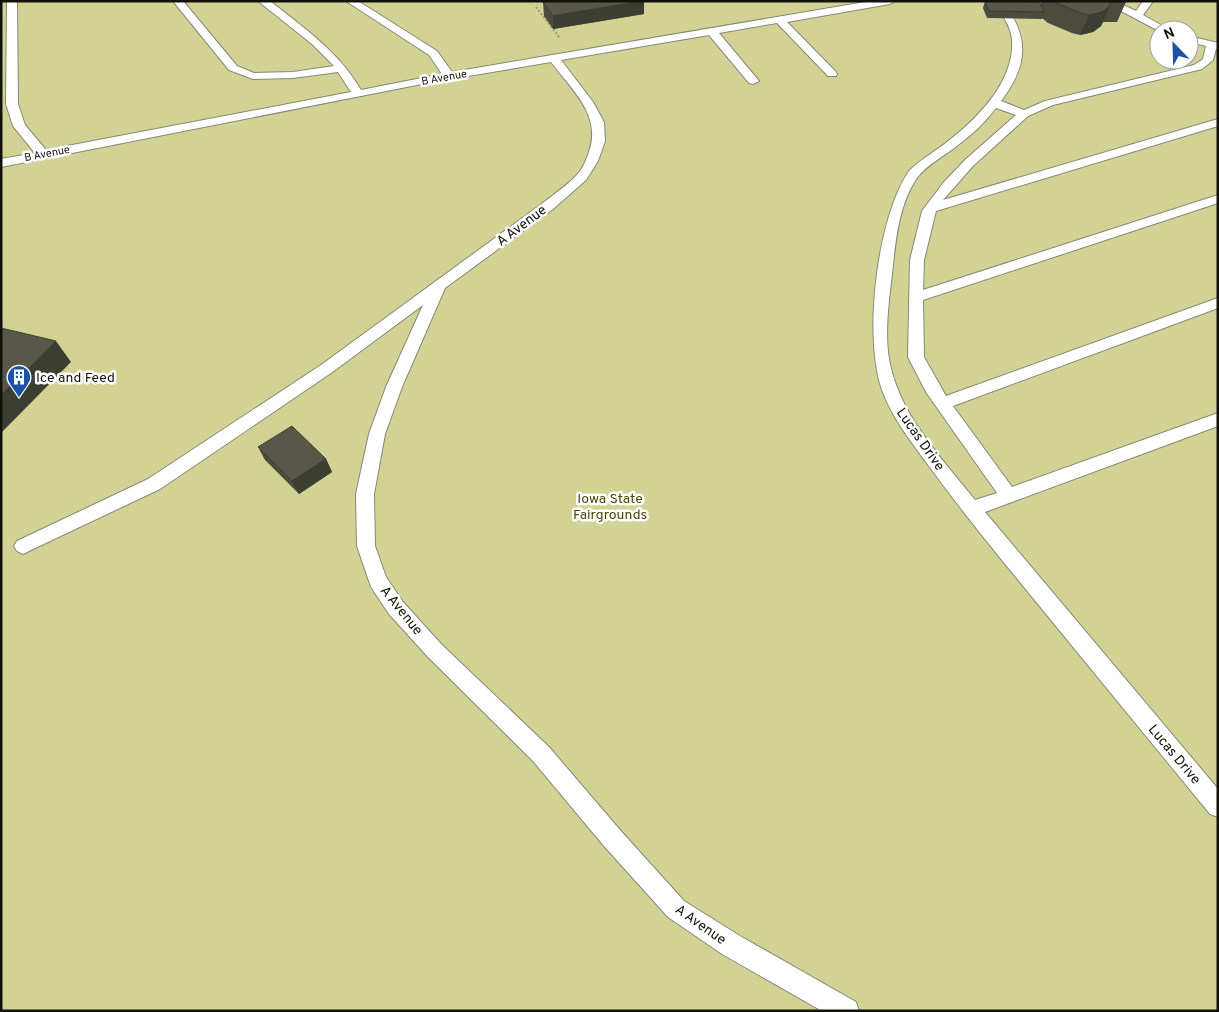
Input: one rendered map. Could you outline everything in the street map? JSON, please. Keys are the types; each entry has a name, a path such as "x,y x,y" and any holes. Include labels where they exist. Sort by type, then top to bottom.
{"lane":[{"path":"12,1 12,104 19,126 43,154"},
{"path":"178,1 233,68 254,76 294,76 342,68"},
{"path":"263,1 300,30 342,68 357,93"},
{"path":"351,1 372,11 433,53 449,76"},
{"name":"B Avenue","path":"1,163 449,76 890,1"},
{"name":"Lucas Drive","path":"998,1 1012,17 1019,42 1015,64 1005,87 994,103 959,138 929,159 910,179 899,204 888,246 880,335 882,369 897,406 915,435 972,509 1218,806"},
{"path":"1107,1 1149,23"},
{"path":"1137,17 1148,1"},
{"path":"780,20 832,74"},
{"path":"712,32 753,81"},
{"path":"1010,496 932,388 916,357 917,260 928,214 948,185 969,163 1024,114 1049,103 1213,65 1214,45 1199,41"},
{"name":"A Avenue","path":"553,58 589,104 598,122 599,141 592,161 582,177 548,206 439,285 394,387 377,434 365,494 366,546 378,581 396,608 429,644 541,754 612,838 676,908 731,945 847,1011"},
{"path":"994,103 1024,114"},
{"path":"932,208 1218,122"},
{"path":"916,297 1218,199"},
{"path":"23,546 154,484 326,369 439,285"},
{"path":"943,403 1218,302"},
{"path":"972,509 1218,419"}],"path":[{"path":"536,7 565,43"}],"green space":[{"name":"Iowa State Fairgrounds","path":"1,1 1218,1 1218,1011 1,1011"}],"building":[{"path":"640,1 553,16 543,2"},
{"path":"985,1 1039,2 1044,12 989,11"},
{"path":"1054,1 1126,2 1110,2 1110,6 1102,12 1089,15"},
{"path":"1,328 56,341 1,395"},
{"path":"292,426 326,459 292,481 258,447"}],"place":[{"name":"Ice and Feed","path":"19,398"}]}
